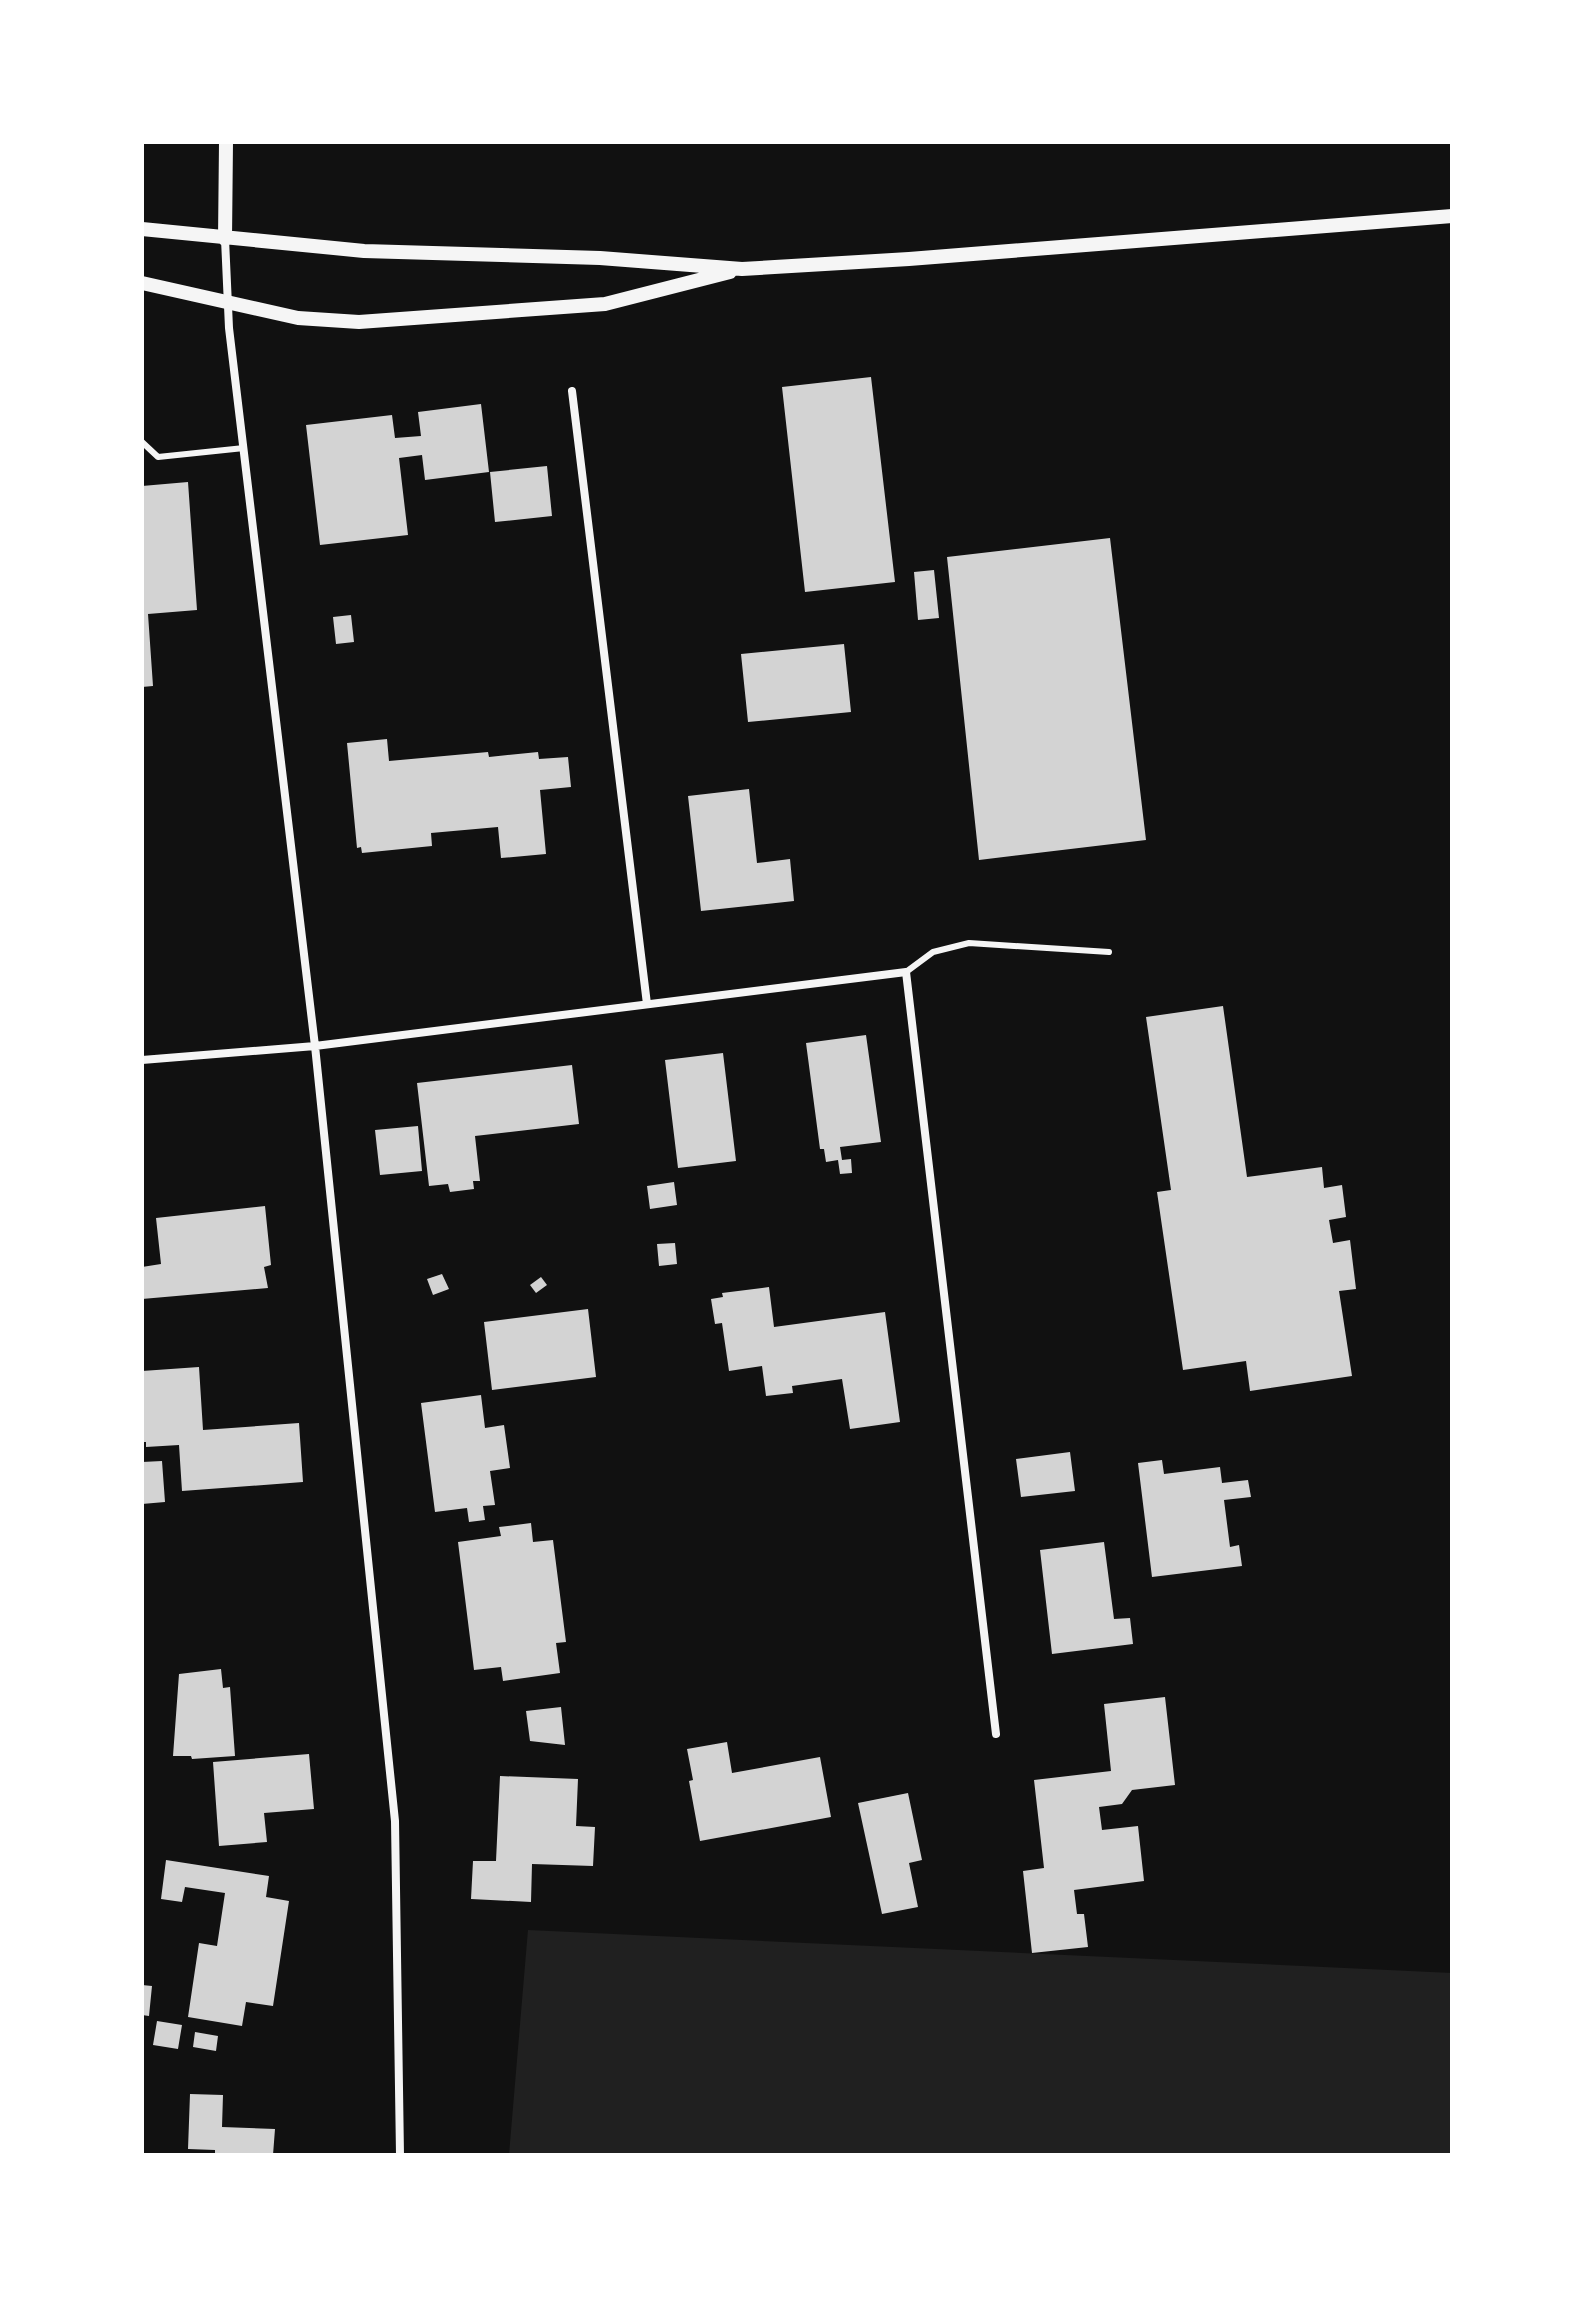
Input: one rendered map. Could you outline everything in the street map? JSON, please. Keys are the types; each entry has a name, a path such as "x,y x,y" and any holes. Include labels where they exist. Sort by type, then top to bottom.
{"street":[{"path":"226,142 227,304 315,1046 395,1821 400,2155"},
{"path":"142,229 364,251 600,258 742,269 909,259 1452,216"},
{"path":"142,283 298,318 359,322 605,304 742,269"},
{"path":"572,391 647,1004"},
{"path":"142,1060 315,1046 906,972 996,1734"}],"lane":[{"path":"142,442 158,457 244,448"},
{"path":"906,972 933,952 969,943 1109,952"}],"shaded area":[{"path":"528,1930 1452,1973 1452,2155 509,2155"}],"building":[{"path":"871,377 895,582 805,592 782,387"},
{"path":"481,404 489,472 425,480 422,455 399,458 408,535 320,545 306,425 392,415 395,438 421,436 418,412"},
{"path":"547,466 552,516 495,522 490,472"},
{"path":"188,482 197,610 148,614 153,686 142,687 142,486"},
{"path":"1110,538 1146,840 979,860 947,557"},
{"path":"934,570 939,618 918,620 914,572"},
{"path":"351,615 354,642 336,644 333,617"},
{"path":"844,644 851,712 748,722 741,654"},
{"path":"387,739 389,761 488,752 489,757 538,752 539,759 568,757 571,787 540,790 546,854 501,858 498,827 431,833 432,846 362,853 361,847 357,848 347,743"},
{"path":"749,789 757,863 790,859 794,901 701,911 688,796"},
{"path":"1223,1006 1247,1177 1322,1167 1324,1188 1342,1185 1346,1217 1329,1220 1333,1243 1350,1240 1356,1289 1339,1291 1352,1376 1250,1391 1246,1361 1183,1370 1157,1192 1171,1190 1146,1017"},
{"path":"866,1035 881,1142 840,1147 842,1160 851,1159 852,1173 840,1174 838,1160 826,1162 824,1149 820,1149 806,1043"},
{"path":"723,1053 736,1161 678,1168 665,1060"},
{"path":"572,1065 579,1124 475,1136 480,1181 473,1181 474,1189 450,1192 448,1184 429,1186 417,1083"},
{"path":"418,1126 422,1171 380,1175 375,1130"},
{"path":"674,1182 677,1205 650,1209 647,1186"},
{"path":"265,1206 271,1265 264,1267 268,1288 142,1299 142,1267 161,1264 156,1218"},
{"path":"675,1243 677,1264 659,1266 657,1244"},
{"path":"442,1274 449,1289 433,1295 427,1279"},
{"path":"541,1277 547,1285 536,1293 530,1285"},
{"path":"769,1287 774,1327 885,1312 900,1422 850,1429 842,1379 792,1386 793,1393 766,1396 762,1366 729,1371 722,1323 715,1324 711,1299 723,1297 722,1293"},
{"path":"588,1309 596,1377 492,1390 484,1322"},
{"path":"199,1367 203,1430 299,1423 303,1482 182,1491 179,1445 146,1447 146,1442 142,1442 142,1371"},
{"path":"481,1395 485,1428 504,1425 510,1468 490,1471 495,1505 483,1506 485,1520 469,1522 467,1508 435,1512 421,1403"},
{"path":"1070,1452 1075,1491 1021,1497 1016,1459"},
{"path":"1162,1460 1164,1474 1220,1467 1222,1483 1248,1480 1251,1497 1224,1500 1230,1547 1239,1545 1242,1566 1152,1577 1138,1463"},
{"path":"162,1461 165,1502 142,1504 142,1462"},
{"path":"531,1523 533,1542 553,1540 566,1642 556,1643 560,1673 503,1681 501,1667 474,1670 458,1542 501,1536 499,1527"},
{"path":"1104,1542 1114,1619 1130,1618 1133,1644 1052,1654 1040,1550"},
{"path":"221,1669 223,1688 230,1687 235,1756 192,1759 191,1756 173,1756 179,1674"},
{"path":"1165,1697 1175,1785 1132,1790 1122,1804 1099,1807 1102,1830 1138,1826 1144,1881 1074,1890 1077,1914 1084,1914 1088,1947 1032,1953 1023,1871 1044,1868 1034,1780 1111,1771 1104,1704"},
{"path":"561,1707 565,1745 530,1741 526,1711"},
{"path":"727,1742 732,1773 820,1757 831,1817 700,1841 689,1781 693,1780 687,1749"},
{"path":"309,1754 314,1809 264,1813 267,1842 219,1846 213,1762"},
{"path":"500,1776 578,1779 576,1826 595,1827 593,1866 532,1864 531,1902 471,1899 473,1861 496,1861"},
{"path":"908,1793 922,1860 909,1863 918,1907 882,1914 858,1803"},
{"path":"166,1860 269,1876 266,1897 289,1901 273,2006 246,2002 242,2026 188,2017 199,1943 217,1946 225,1893 185,1887 182,1902 161,1899"},
{"path":"142,1985 152,1986 149,2016 142,2015"},
{"path":"157,2021 182,2025 178,2049 153,2045"},
{"path":"195,2032 218,2036 216,2051 193,2047"},
{"path":"190,2094 223,2095 222,2127 275,2129 273,2155 215,2155 215,2150 188,2149"}]}
